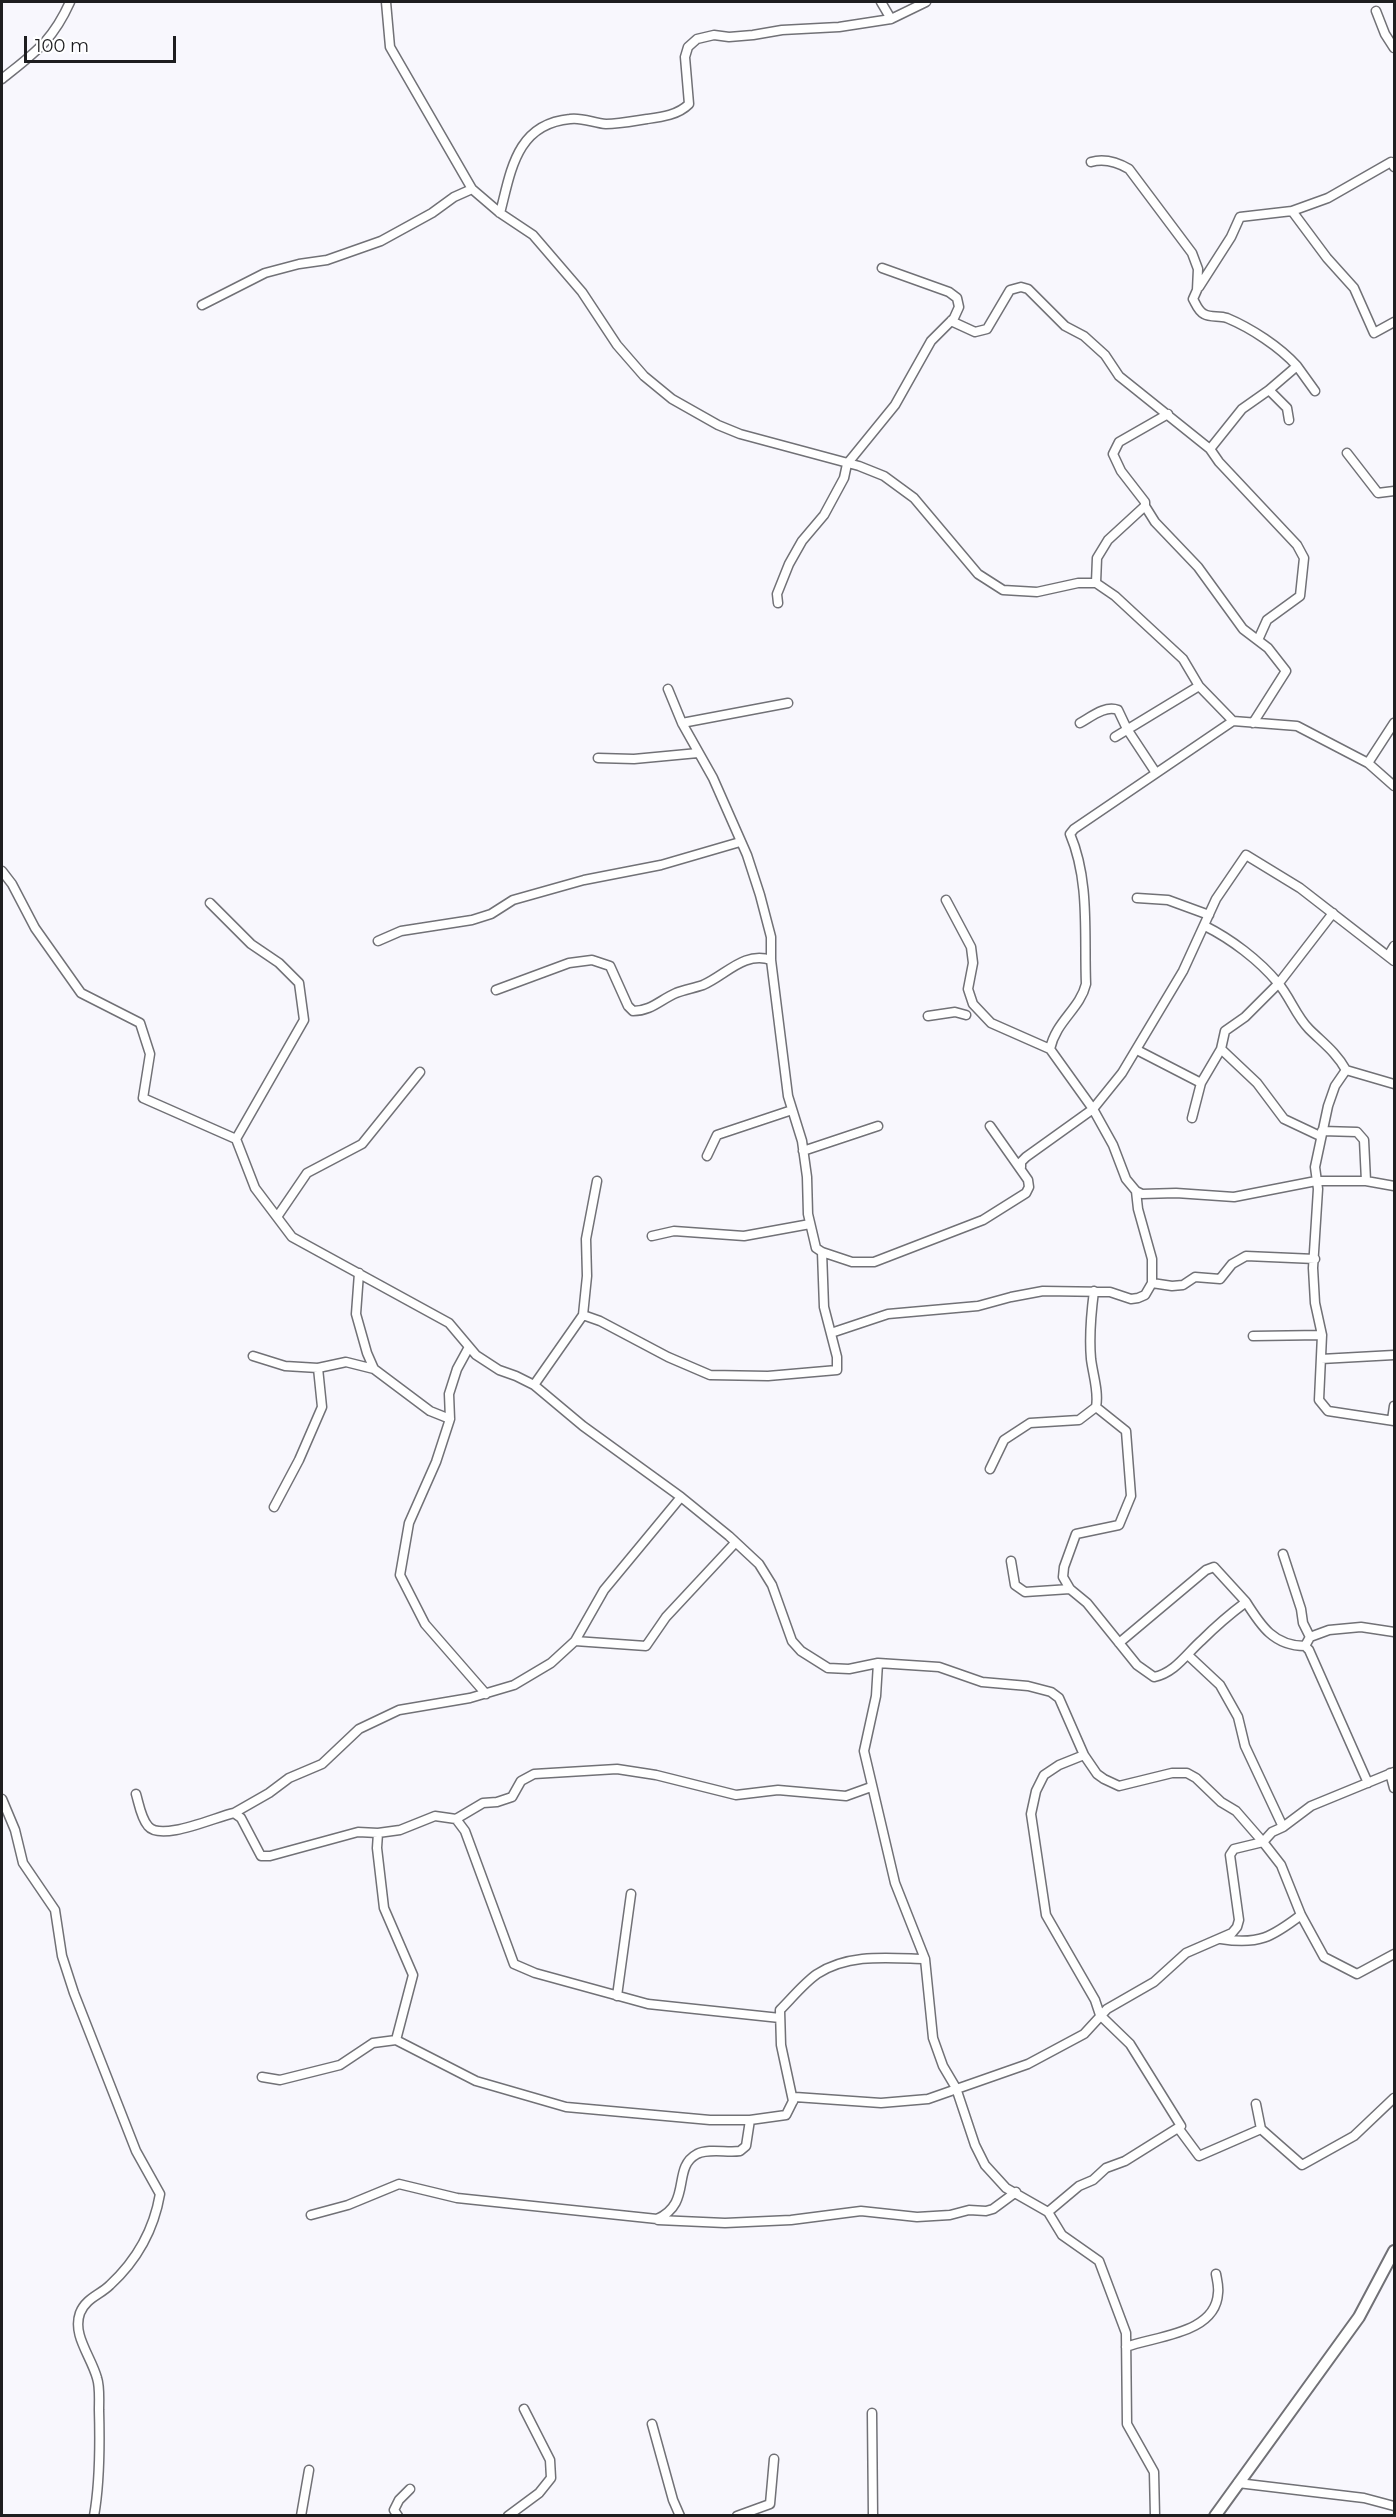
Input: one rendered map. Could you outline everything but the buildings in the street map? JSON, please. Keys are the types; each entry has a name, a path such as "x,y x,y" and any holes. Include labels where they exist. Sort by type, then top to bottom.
{"street":[{"path":"2,80 43,46 62,21 70,2"},
{"path":"386,2 390,47 472,189 500,213 533,236 582,292 627,358 672,399 702,417 740,434 805,450 884,476 914,498 978,574 1003,590 1037,592 1096,583 1115,596 1183,659 1199,686 1233,721"},
{"path":"881,2 891,19"},
{"path":"500,213 508,178 520,146 545,125 571,118 607,124 660,118 682,110 689,104 685,57 688,47 697,39 714,35 745,36 782,30 839,27 891,19 926,2"},
{"path":"1376,11 1385,34 1395,48"},
{"path":"1091,162 1101,159 1130,169 1192,252 1198,269 1197,290"},
{"path":"1315,391 1282,349 1225,317 1206,316 1193,299 1231,237 1240,217 1292,211 1328,198 1391,162 1395,167"},
{"path":"202,305 265,273 298,264 327,261 381,241 432,213 454,197 472,189"},
{"path":"1292,211 1327,258 1354,288 1374,333 1395,322"},
{"path":"778,603 777,594 789,564 802,541 825,515 844,478 847,464 895,405 931,341 951,321 959,308 957,298 949,292 882,268"},
{"path":"951,321 975,332 987,329 1010,290 1021,287 1028,289 1065,326 1084,336 1105,355 1119,376 1210,449 1219,462 1297,545 1304,558 1300,577 1300,596 1267,620 1258,640"},
{"path":"1210,449 1242,410 1297,366"},
{"path":"1269,390 1287,408 1289,420"},
{"path":"1168,414 1119,442 1113,454 1121,471 1145,502 1155,522 1198,567 1243,629 1276,657 1286,671 1253,723"},
{"path":"1347,453 1378,493 1395,491"},
{"path":"1096,583 1097,558 1108,540 1145,506"},
{"path":"1115,737 1199,686"},
{"path":"668,689 682,723 713,778 741,842 760,895 771,937 771,960 788,1096 803,1151 810,1224 816,1248 852,1262 874,1262 983,1220 1026,1193 1029,1187 1028,1179 990,1126"},
{"path":"682,723 788,703"},
{"path":"1080,723 1112,708 1118,710 1127,729 1156,773"},
{"path":"1050,1049 1060,1023 1083,996 1086,984 1082,878 1079,854 1070,834 1074,829 1233,721 1297,726 1368,763 1395,786"},
{"path":"1368,763 1395,723"},
{"path":"598,758 634,759 698,753"},
{"path":"378,941 401,931 472,920 491,914 513,900 584,880 661,865 741,842"},
{"path":"1021,1167 1021,1162 1026,1157 1093,1109 1122,1073 1183,971 1216,899 1246,855 1300,888 1391,958 1395,946"},
{"path":"2,871 12,884 35,928 81,993 140,1023 150,1054 143,1098 236,1139 255,1188 292,1237 449,1323 476,1355 499,1370 534,1385 583,1426 681,1497 759,1564 772,1586 792,1641 801,1651 828,1668 849,1669 878,1663 939,1667 982,1682 1029,1686 1051,1692 1059,1698 1084,1755 1097,1774 1119,1786 1172,1773 1187,1773 1196,1778 1221,1802 1236,1811 1281,1865 1301,1915 1324,1957 1357,1974 1395,1954"},
{"path":"1137,897 1168,900 1209,915"},
{"path":"946,900 971,947 973,963 968,989 973,1004 991,1023 1006,1032 1050,1049 1093,1109 1113,1145 1126,1179 1136,1191 1142,1194 1176,1193 1234,1197 1316,1181 1366,1181 1395,1186"},
{"path":"210,903 251,944 279,963 299,983 304,1020 236,1139"},
{"path":"1192,1118 1201,1083 1221,1049 1225,1030 1245,1017 1278,983 1333,914"},
{"path":"1205,926 1220,933 1258,963 1278,983 1308,1028 1338,1056 1346,1070 1395,1083"},
{"path":"496,990 569,963 592,960 610,966 628,1006 633,1011 640,1011 653,1007 675,994 705,984 723,971 750,958 762,957 771,960"},
{"path":"966,1015 973,1004"},
{"path":"928,1016 956,1012 984,1016"},
{"path":"1221,1049 1257,1083 1284,1119 1321,1133 1357,1132 1364,1140 1366,1181"},
{"path":"1137,1050 1201,1083"},
{"path":"1346,1070 1335,1086 1321,1133 1315,1167 1318,1189 1314,1303 1322,1335 1319,1400 1328,1411 1393,1421 1395,1406"},
{"path":"277,1217 307,1173 362,1144 420,1072"},
{"path":"707,1156 717,1135 792,1110"},
{"path":"803,1151 878,1126"},
{"path":"534,1385 583,1315 587,1276 586,1239 597,1181"},
{"path":"831,1333 888,1314 978,1306 1043,1291 1110,1292 1131,1299 1138,1298 1145,1294 1152,1283 1152,1259 1138,1209 1136,1191"},
{"path":"652,1236 674,1231 744,1236 810,1224"},
{"path":"583,1315 600,1321 668,1357 710,1375 768,1376 837,1370 837,1357 824,1307 822,1252"},
{"path":"1152,1283 1183,1285 1195,1277 1220,1280 1232,1264 1246,1257 1315,1258"},
{"path":"359,1273 356,1314 366,1353 374,1369"},
{"path":"990,1469 1004,1440 1030,1423 1079,1420 1096,1407 1098,1400 1091,1357 1090,1314 1094,1292"},
{"path":"1253,1336 1322,1335"},
{"path":"469,1347 456,1369 449,1394 450,1419 436,1462 409,1523 400,1575 425,1624 486,1694"},
{"path":"1321,1359 1395,1355"},
{"path":"254,1356 285,1365 318,1368 346,1362 374,1369 430,1411 450,1419"},
{"path":"274,1507 299,1460 322,1407 318,1368"},
{"path":"1096,1407 1126,1431 1131,1496 1119,1525 1076,1534 1064,1567 1063,1577 1070,1589 1087,1603 1137,1665 1154,1677 1170,1671 1246,1602"},
{"path":"136,1794 146,1824 154,1832 166,1833 234,1813 289,1778 322,1764 359,1729 399,1710 486,1694 514,1684 551,1663 575,1641 604,1590 681,1497"},
{"path":"575,1641 646,1646 666,1617 735,1543"},
{"path":"1283,1554 1301,1609 1303,1623 1310,1637"},
{"path":"1011,1561 1015,1585 1025,1592 1070,1589"},
{"path":"1119,1643 1206,1570 1214,1568 1246,1602 1261,1627 1287,1646 1305,1646 1309,1650 1368,1783"},
{"path":"1305,1646 1310,1637 1329,1630 1360,1627 1395,1632"},
{"path":"1188,1656 1220,1685 1234,1709 1241,1723 1245,1746 1283,1827"},
{"path":"878,1663 876,1695 864,1751 895,1883 926,1959 933,2038 943,2066 956,2088 975,2145 985,2165 1006,2188 1048,2212 1062,2235 1099,2261 1125,2326 1127,2424 1154,2472 1155,2516"},
{"path":"1084,1755 1059,1765 1044,1775 1036,1791 1031,1814 1046,1915 1095,2000 1100,2015 1130,2044 1179,2119 1181,2126 1179,2129"},
{"path":"234,1813 242,1818 261,1856 270,1856 358,1832 378,1833 400,1830 435,1816 456,1819 483,1803 497,1802 512,1797 520,1781 534,1774 617,1769 656,1775 736,1795 778,1790 846,1796 871,1786"},
{"path":"262,2077 289,2078 340,2065 373,2043 396,2040 476,2081 566,2107 710,2120 750,2120 786,2115 795,2097 881,2103 928,2099 1028,2064 1084,2034 1100,2015 1135,1991 1154,1982 1186,1953 1221,1939 1237,1928 1239,1920 1230,1855 1234,1849 1263,1842 1272,1832 1283,1827 1311,1806 1392,1773 1395,1788"},
{"path":"2,1798 15,1830 23,1863 55,1910 62,1956 74,1993 136,2151 160,2194 152,2226 131,2262 109,2286 87,2301 79,2318 79,2336 92,2362 98,2381 99,2429 94,2516"},
{"path":"456,1819 465,1831 514,1964 534,1973 648,2004 780,2018"},
{"path":"378,1833 377,1848 384,1908 413,1975 396,2040"},
{"path":"617,1996 631,1894"},
{"path":"1221,1939 1241,1942 1274,1935 1301,1915"},
{"path":"793,2102 781,2045 780,2010 815,1975 834,1964 867,1957 926,1959"},
{"path":"1256,2104 1261,2129 1302,2165 1354,2136 1395,2098"},
{"path":"657,2220 673,2209 678,2202 682,2179 691,2159 704,2152 740,2151 746,2146 750,2120"},
{"path":"1179,2129 1199,2156 1261,2129"},
{"path":"1048,2212 1079,2186 1093,2180 1106,2168 1125,2161 1172,2131 1179,2129"},
{"path":"311,2215 348,2205 399,2184 457,2198 657,2220 725,2223 791,2220 861,2211 928,2217 950,2215 969,2210 993,2209 1016,2192"},
{"path":"1215,2516 1359,2317 1395,2251"},
{"path":"1126,2347 1145,2340 1186,2331 1212,2314 1218,2294 1216,2274"},
{"path":"508,2516 539,2493 551,2478 550,2460 524,2409"},
{"path":"872,2414 873,2516"},
{"path":"652,2424 673,2500 680,2516"},
{"path":"736,2516 770,2504 774,2459"},
{"path":"301,2516 309,2470"},
{"path":"1238,2483 1364,2498 1395,2506"},
{"path":"398,2516 394,2510 399,2500 410,2489"}]}
